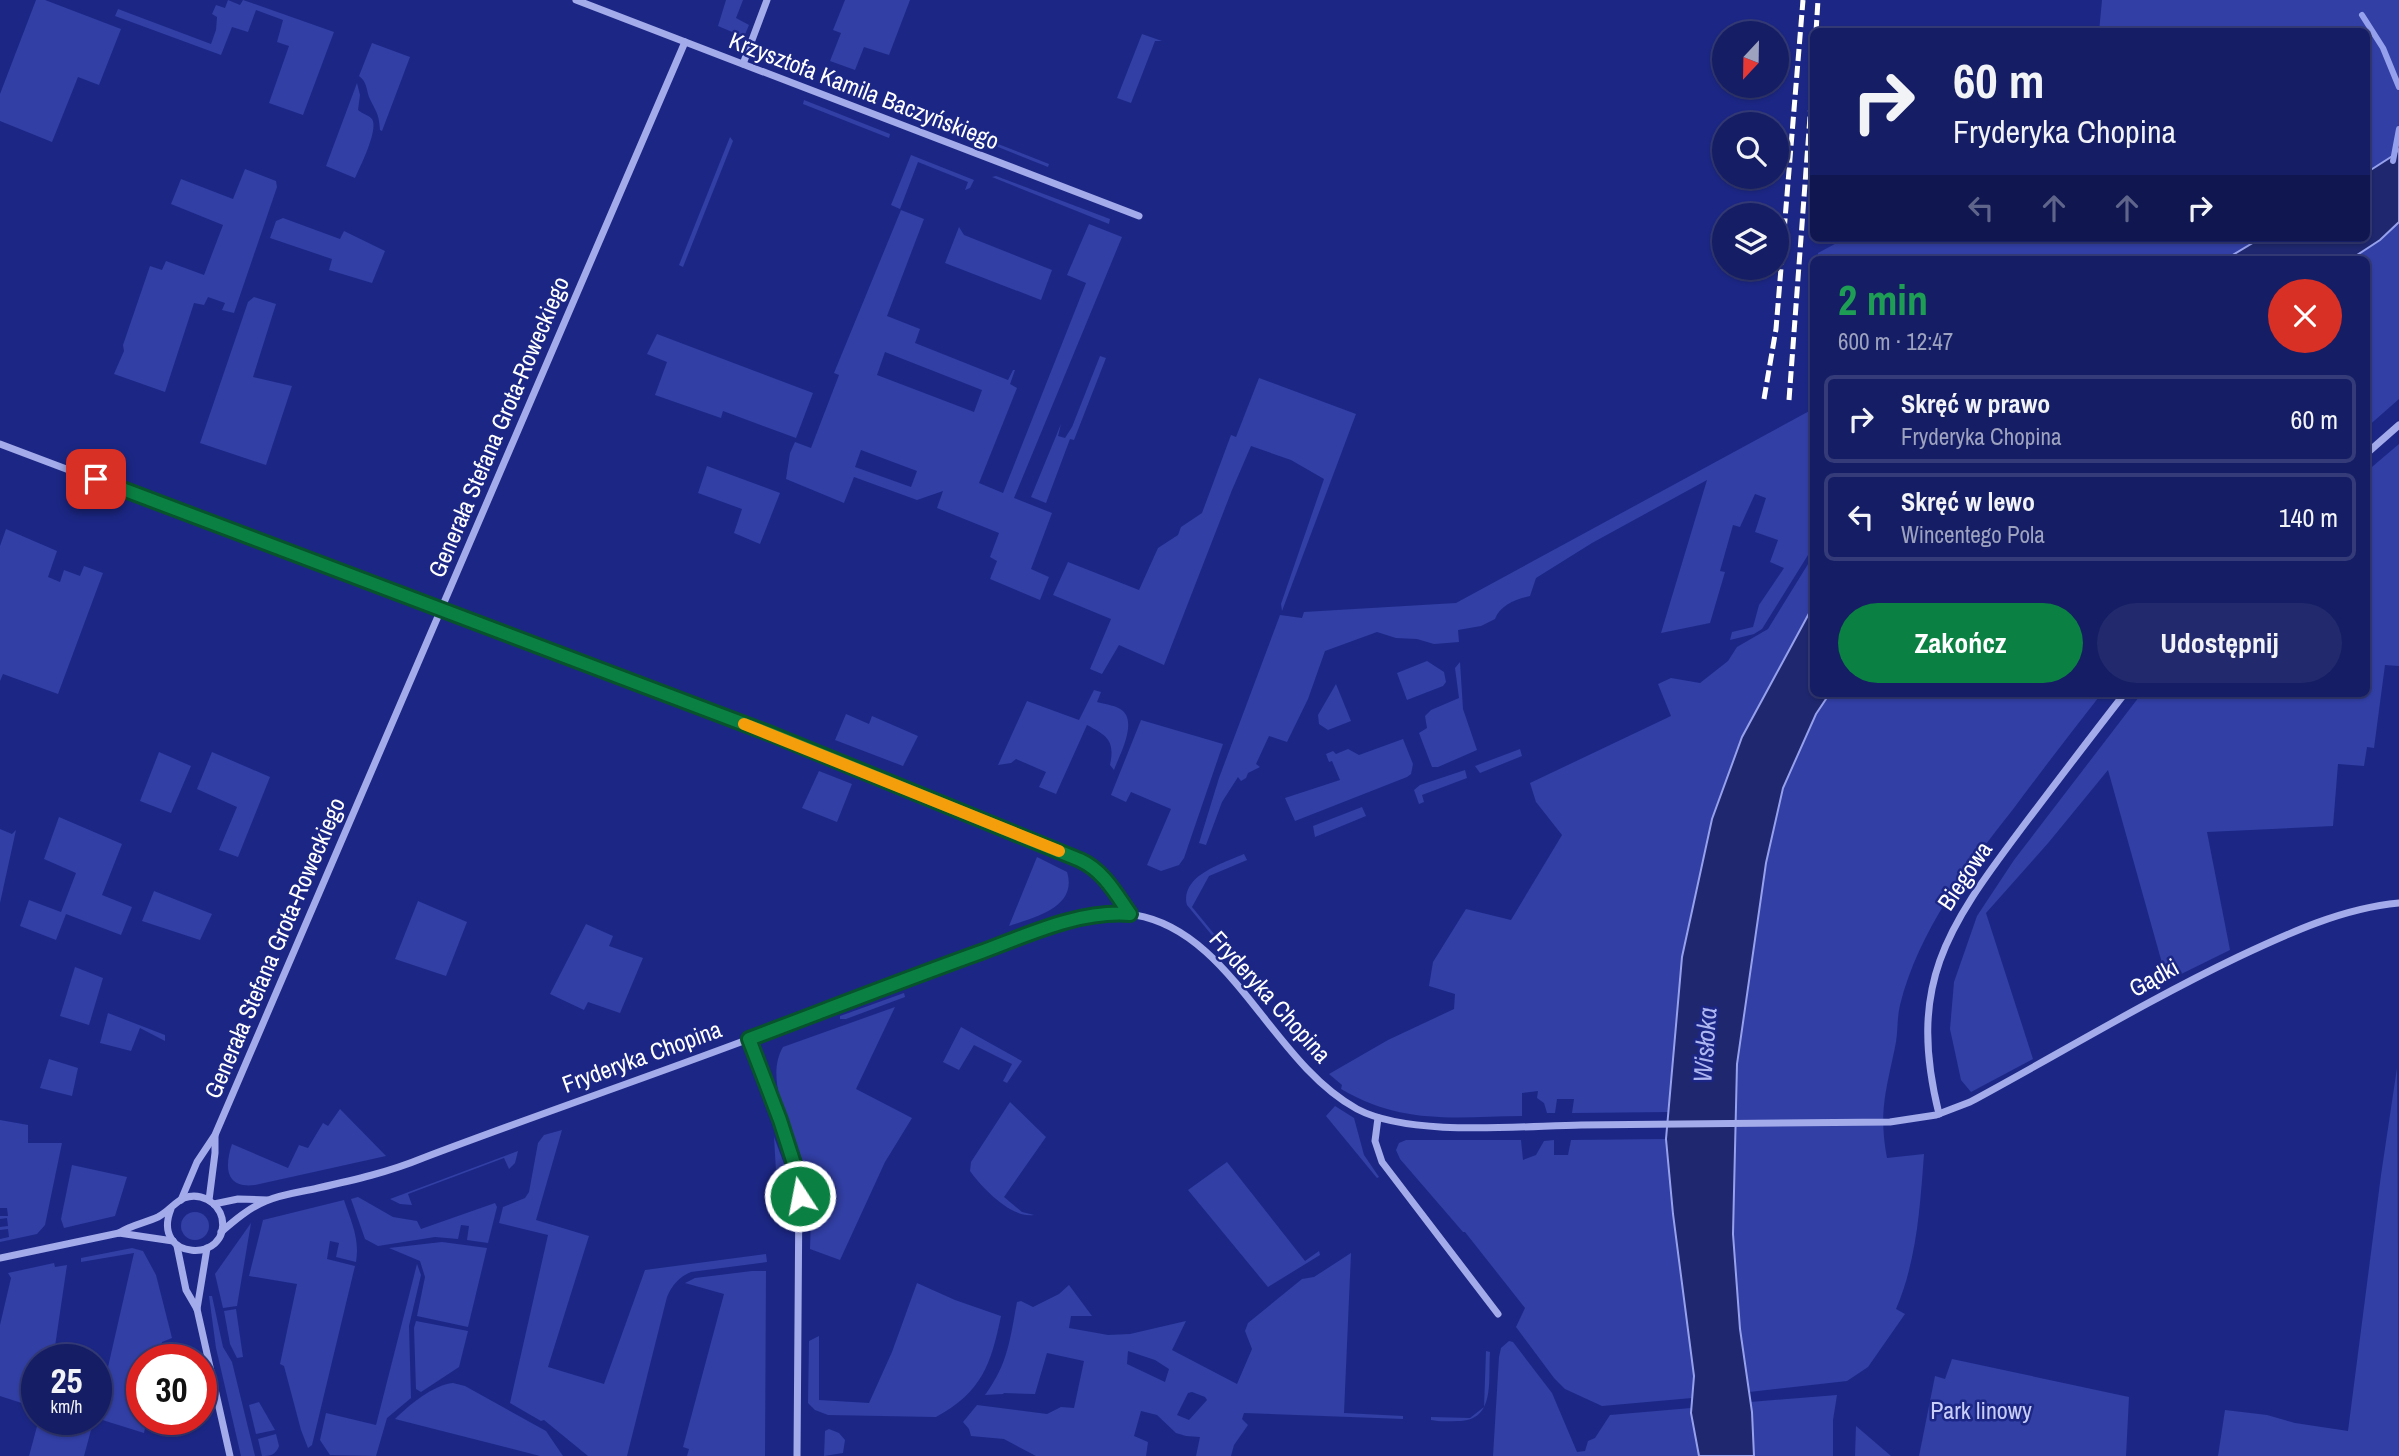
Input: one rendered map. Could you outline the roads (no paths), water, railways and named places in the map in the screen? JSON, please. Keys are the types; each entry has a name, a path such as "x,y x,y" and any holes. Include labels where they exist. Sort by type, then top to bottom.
{"street":[{"name":"Krzysztofa Kamila Baczyńskiego","path":"576,0 1139,216"},
{"path":"743,64 766,0"},
{"name":"Generała Stefana Grota-Roweckiego","path":"215,1135 685,43"},
{"path":"2370,450 2399,425"},
{"path":"0,444 793,743 1080,860 1092,866 1102,876 1130,914"},
{"name":"Biegowa","path":"1939,1114 1926,1031 1933,983 1947,940 1985,878 2122,697"},
{"name":"Gądki","path":"1521,1126 1885,1122 1939,1114 1970,1102 2188,981 2269,942 2348,912 2399,903"},
{"name":"Fryderyka Chopina","path":"267,1200 390,1171 926,971 1045,929 1092,916 1130,914 1171,926 1198,943 1320,1083 1359,1110 1378,1118 1418,1125 1521,1126"},
{"path":"749,1039 780,1120 799,1185 797,1456"},
{"path":"1378,1118 1376,1147 1388,1171 1498,1314"},
{"path":"181,1200 197,1162 215,1135"},
{"path":"215,1135 211,1202 221,1214 221,1232"},
{"path":"0,1258 119,1233 193,1196 211,1202 267,1200"},
{"path":"119,1233 175,1244 190,1251 207,1248 242,1215 267,1200"},
{"path":"171,1209 167,1226 175,1244 184,1284 197,1309 230,1456"},
{"path":"197,1309 207,1248"}],"water":[{"path":"2399,149 2399,222 2380,240 2356,256 2231,256 2254,242 2370,242 2370,170"},
{"name":"Wisłoka","path":"1810,612 1810,697 1827,697 1816,714 1783,788 1766,863 1737,1064 1733,1234 1740,1329 1752,1412 1754,1456 1699,1456 1691,1413 1694,1376 1666,1139 1682,957 1712,819 1742,737"}],"waterway":[{"path":"2362,15 2383,48 2399,87"},
{"path":"2393,161 2399,129"}],"railway":[{"path":"1764,399 1776,329 1803,0"},
{"path":"1816,28 1818,0"},
{"path":"1789,400 1810,116"}],"park label":[{"name":"Park linowy","path":"1981,1411"}]}
